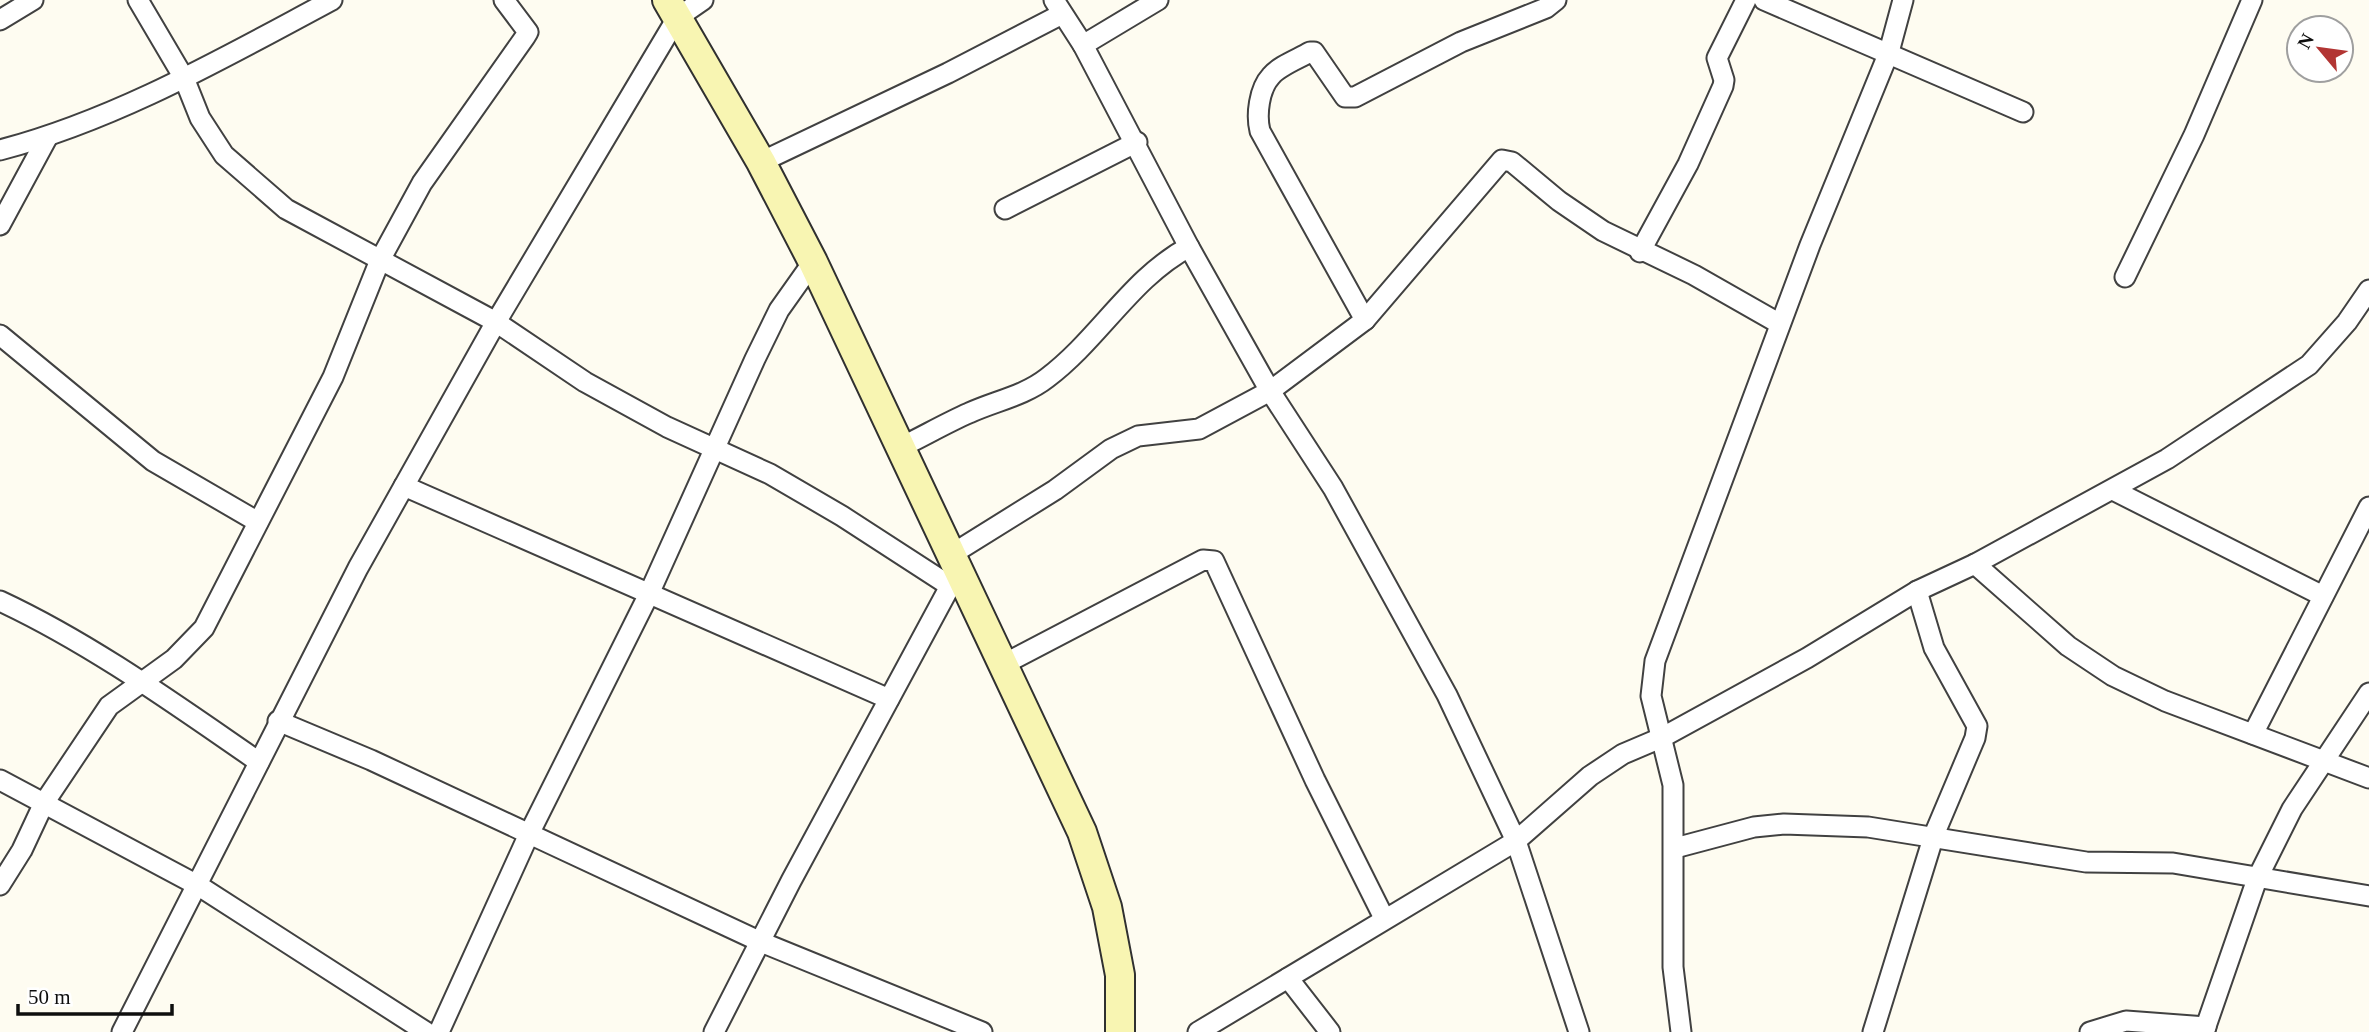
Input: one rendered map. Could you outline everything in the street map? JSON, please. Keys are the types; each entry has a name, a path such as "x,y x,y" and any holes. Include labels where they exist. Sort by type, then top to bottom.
{"street":[{"path":"0,20 33,0"},
{"path":"138,0 184,78 200,118 223,155 286,209 496,322 585,382 713,450 782,481 952,572"},
{"path":"0,150 47,138 184,78 332,0"},
{"path":"0,885 22,850 44,803 110,706 140,681 174,659 204,628 333,377 380,260 422,183 528,32 505,0"},
{"path":"122,1032 199,886 278,721 404,486 672,9 703,0"},
{"path":"1083,45 1158,0"},
{"path":"1364,320 1260,131 1257,118 1259,106 1270,76 1314,52 1345,97 1355,97 1461,42 1546,8 1556,0"},
{"path":"1640,252 1688,164 1723,86 1724,80 1717,58 1746,0"},
{"path":"1765,0 1889,52 2023,113"},
{"path":"1681,1032 1673,967 1673,785 1651,696 1655,661 1746,425 1780,324 1889,52 1903,0"},
{"path":"2125,277 2194,135 2252,0"},
{"path":"761,162 1058,7 1083,45 1137,142 1189,247 1270,391 1333,488 1386,582 1470,740 1516,841 1579,1032"},
{"path":"672,9 761,162 813,262 901,447 952,572 1002,665 1082,832 1107,907 1120,975 1120,1032"},
{"path":"0,225 47,138"},
{"path":"1005,209 1137,142"},
{"path":"714,1032 889,699 952,572 1111,449 1138,436 1199,429 1270,391 1364,320 1502,160 1512,162 1559,201 1640,252 1694,275 1780,324"},
{"path":"901,447 970,412 1024,393 1046,379 1077,353 1167,258 1189,247"},
{"path":"439,1032 529,834 648,596 779,310 813,262"},
{"path":"1198,1032 1516,841 1590,776 1623,754 1663,737 1807,658 1917,591 1975,564 2113,491 2309,365 2347,323 2369,290"},
{"path":"0,335 153,461 258,522"},
{"path":"404,486 648,596 889,699"},
{"path":"2113,491 2323,596"},
{"path":"2253,734 2369,507"},
{"path":"1002,665 1203,560 1214,561 1315,780 1384,918"},
{"path":"1975,564 2068,646 2113,676 2165,701 2369,778"},
{"path":"1873,1032 1934,835 1977,726 1934,648 1917,591"},
{"path":"0,601 31,615 140,681 260,762"},
{"path":"2090,1032 2126,1021 2205,1029 2256,879 2292,809 2322,759 2369,693"},
{"path":"278,721 761,942 982,1032"},
{"path":"0,780 199,886 426,1032"},
{"path":"1675,848 1754,827 1784,824 1868,827 1934,835 2086,862 2173,863 2369,896"},
{"path":"1288,978 1330,1032"}]}
